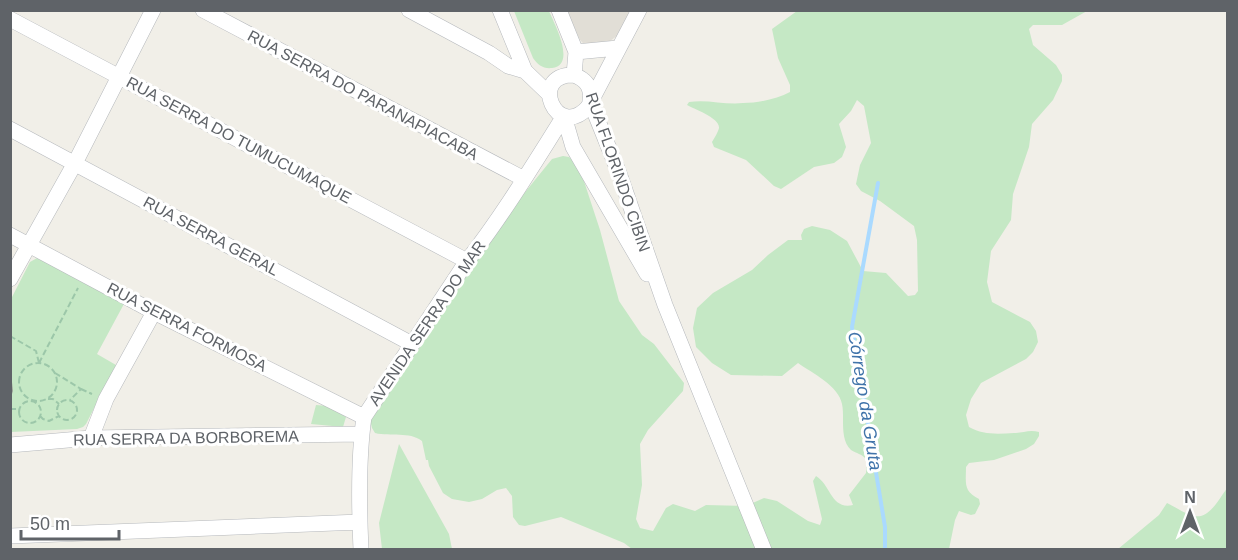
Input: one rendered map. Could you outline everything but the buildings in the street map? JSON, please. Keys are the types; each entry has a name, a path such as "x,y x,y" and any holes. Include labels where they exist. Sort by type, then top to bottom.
{"street":[{"path":"10,279 75,163 153,10"},
{"name":"RUA SERRA DO PARANAPIACABA","path":"203,10 524,179"},
{"path":"409,10 489,53 508,66 525,71"},
{"path":"500,10 525,71 549,94 553,108 558,113 570,117 577,116 588,107 639,10"},
{"name":"RUA FLORINDO CIBIN","path":"559,10 576,52 580,78 590,87 591,101 665,305 764,549"},
{"name":"RUA SERRA DO TUMUCUMAQUE","path":"10,19 467,261"},
{"path":"489,53 514,45"},
{"path":"576,52 618,48"},
{"path":"549,94 551,87 560,77 567,75 580,78 618,48"},
{"name":"AVENIDA SERRA DO MAR","path":"361,549 364,417 564,116"},
{"name":"RUA FLORINDO CIBIN","path":"564,116 573,147 665,305"},
{"name":"RUA SERRA GERAL","path":"10,129 412,344"},
{"path":"543,149 573,147"},
{"name":"RUA SERRA FORMOSA","path":"10,235 154,312 364,417"},
{"path":"91,438 106,399 154,312"},
{"name":"RUA SERRA DA BORBOREMA","path":"10,445 91,438 362,434"},
{"path":"10,536 360,522"}],"path":[{"path":"39,363 82,281"},
{"path":"10,336 36,351 39,363"},
{"path":"59,404 53,399 32,401 23,404 20,416 26,421 33,422 40,416 41,411 39,405 32,401 22,393 19,387 20,375 27,366 45,364 81,389 99,398"},
{"path":"39,405 55,390 54,372"},
{"path":"70,400 81,389"},
{"path":"64,400 70,400 74,402 78,411 68,420 61,418 57,410 59,404 64,400"},
{"path":"10,409 20,409"},
{"path":"40,416 49,421 59,416"}],"shaded area":[{"path":"567,11 631,11 618,35 606,44 591,46 580,40"}],"green space":[{"path":"514,11 549,11 562,43 563,60 559,65 546,68 533,58"},
{"path":"797,11 1087,11 1062,25 1033,25 1029,29 1033,45 1056,65 1062,75 1062,81 1053,100 1032,124 1029,147 1013,194 1011,220 991,251 987,282 992,302 1030,322 1036,331 1038,342 1026,359 981,383 971,399 966,415 969,427 985,433 1039,432 1034,444 994,460 969,463 966,467 966,486 970,493 979,499 980,504 975,514 959,511 949,549 632,549 624,543 561,517 525,526 519,525 513,517 512,496 506,488 469,502 452,499 443,493 426,460 422,441 406,435 375,433 370,420 492,233 552,159 563,156 569,157 579,166 600,230 619,301 642,335 654,344 684,383 683,391 648,430 640,444 642,485 636,519 640,528 653,531 666,508 673,504 695,511 706,505 746,506 764,498 777,501 808,521 820,525 822,519 813,481 816,476 840,504 853,505 849,495 866,473 867,460 847,445 842,404 836,391 798,363 782,376 731,375 712,363 696,347 693,328 697,308 713,293 752,270 788,240 802,240 801,235 804,229 812,226 830,230 847,241 863,271 886,273 908,296 915,295 918,291 917,240 914,226 880,201 861,191 856,184 860,165 871,143 864,106 857,100 839,124 846,147 842,157 834,163 814,167 781,189 774,186 746,160 714,147 712,142 719,128 718,124 711,117 687,105 689,102 696,101 755,102 773,99 790,92 790,85 778,58 772,29"},
{"path":"42,258 125,302 97,354 116,365 83,427 11,432 11,299 30,262"},
{"path":"316,405 328,406 346,417 343,427 311,424"},
{"path":"399,444 449,534 452,549 382,549 379,523"},
{"path":"1227,488 1227,549 1118,549 1159,515 1167,503 1188,514 1200,516 1214,507"}],"waterway":[{"name":"Córrego da Gruta","path":"878,183 852,327 885,527 885,550"}]}
